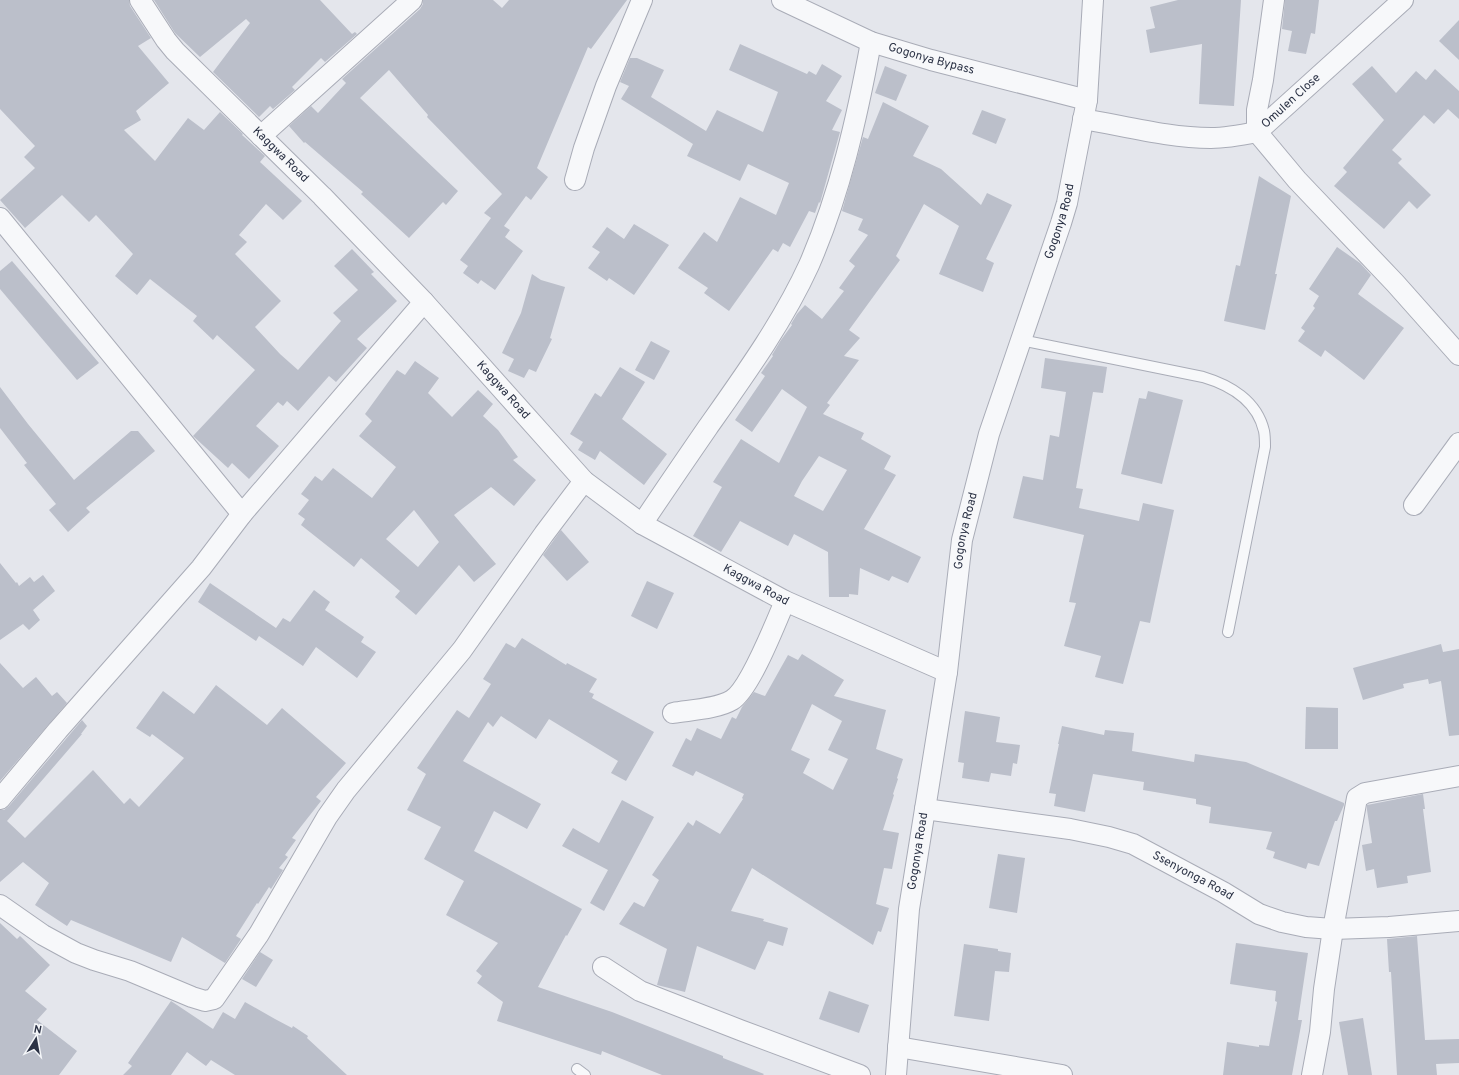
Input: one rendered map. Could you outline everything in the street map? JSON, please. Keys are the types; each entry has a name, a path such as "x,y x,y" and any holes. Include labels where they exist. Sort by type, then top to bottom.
{"street":[{"name":"Kaggwa Road","path":"140,0 166,40 322,196 424,302 584,481 642,524 785,600 947,672"},
{"path":"261,136 412,0"},
{"path":"575,180 584,148 606,86 642,0"},
{"name":"Gogonya Bypass","path":"782,0 871,42 1085,110"},
{"name":"Gogonya Road","path":"896,1075 909,909 947,672 962,540 989,434 1067,203 1085,110 1092,0"},
{"path":"1274,0 1263,80 1257,110 1257,132 1298,180 1395,283 1459,355"},
{"name":"Omulen Close","path":"1085,110 1176,135 1212,138 1240,136 1257,132 1403,0"},
{"path":"642,524 751,367 790,302 808,266 823,230 845,160 858,111 871,42"},
{"path":"0,218 242,514"},
{"path":"0,799 63,724 200,568 242,514 424,302"},
{"path":"1414,505 1459,443"},
{"path":"0,905 43,935 76,953 130,971 192,997 205,1001 214,999 259,934 327,817 346,790 462,650 544,534 584,481"},
{"path":"673,713 721,705 733,700 739,695 756,666 785,600"},
{"path":"1312,1075 1320,1032 1324,989 1333,929 1357,798 1365,793 1459,776"},
{"name":"Ssenyonga Road","path":"925,809 1070,829 1109,837 1133,844 1223,892 1259,914 1306,927 1333,929 1389,927 1459,921"},
{"path":"603,967 640,991 860,1075"},
{"path":"898,1047 1062,1075"}],"lane":[{"path":"1021,340 1203,377 1230,387 1246,400 1258,413 1264,431 1265,446 1228,632"}],"building":[{"path":"0,0 129,0 130,6 151,38 138,46 169,83 136,111 141,120 124,130 155,161 188,118 204,130 220,112 265,156 260,162 302,201 283,220 266,204 239,235 247,242 235,254 281,301 255,327 280,354 298,370 341,321 333,313 358,290 334,266 352,249 374,272 371,274 397,301 357,339 367,348 336,382 329,376 298,411 287,401 283,406 278,402 256,426 279,446 249,479 232,463 228,468 193,436 255,370 217,335 213,340 193,321 197,316 150,279 137,295 115,276 133,254 96,215 89,222 62,195 25,228 0,200 35,168 24,157 35,146 0,109"},
{"path":"154,0 320,0 352,34 355,32 357,34 325,62 321,58 292,87 295,90 273,109 270,106 259,117 213,72 250,23 246,19 200,57 175,33"},
{"path":"423,0 493,0 502,8 509,0 627,0 591,49 588,47 537,168 548,177 531,200 526,196 504,226 510,230 505,237 523,251 495,290 481,280 478,284 463,273 468,266 460,260 491,218 484,213 502,194 427,117 428,115 389,70 360,98 458,191 446,205 443,202 409,238 361,194 363,192 305,142 304,143 289,126 311,106 318,113 346,83 342,79 420,9 423,4"},
{"path":"1178,0 1241,0 1234,106 1199,104 1202,44 1150,53 1146,30 1155,28 1150,7"},
{"path":"1285,0 1319,0 1315,34 1311,33 1306,54 1288,51 1292,31 1282,29"},
{"path":"1459,20 1459,60 1439,41"},
{"path":"740,44 807,74 809,71 816,75 822,64 842,76 826,101 842,110 832,130 840,132 820,203 819,202 815,213 809,211 790,247 783,243 778,252 773,249 729,311 704,293 708,288 678,268 704,232 717,242 740,197 776,215 789,183 748,164 740,181 687,156 693,144 621,99 629,86 620,82 630,58 637,58 664,70 651,97 706,131 717,110 763,132 778,92 729,70"},
{"path":"885,66 907,75 896,101 875,93"},
{"path":"1372,66 1396,93 1416,71 1426,80 1435,69 1459,91 1459,119 1448,109 1434,124 1424,115 1392,150 1402,159 1398,163 1431,195 1417,209 1409,201 1384,229 1334,186 1347,172 1343,168 1384,120 1352,84"},
{"path":"883,102 929,126 913,156 941,169 981,205 987,193 1012,205 986,259 994,263 983,292 939,274 959,226 924,204 896,256 900,260 849,330 860,338 844,356 859,360 827,403 830,405 823,414 864,433 861,439 891,456 884,469 896,475 864,529 921,557 908,583 892,576 889,581 860,568 858,595 849,594 849,597 829,597 828,552 794,534 788,546 740,521 721,552 693,536 722,487 713,482 741,439 779,463 807,407 782,389 752,432 735,420 765,376 761,373 792,325 791,324 797,314 805,305 822,319 844,291 839,288 855,266 849,261 868,235 858,230 863,219 842,211 863,137 868,139","holes":["819,456 847,470 823,511 794,496"]},
{"path":"982,110 1006,119 996,144 972,134"},
{"path":"1259,176 1291,196 1265,330 1224,321 1236,265 1240,266"},
{"path":"634,224 669,245 634,295 609,278 607,281 588,268 600,252 592,247 607,227 624,239"},
{"path":"1337,247 1360,263 1371,275 1358,294 1404,328 1364,380 1325,350 1321,357 1298,341 1305,331 1301,328 1315,308 1313,306 1319,296 1309,289"},
{"path":"12,261 99,363 77,380 0,289 0,271"},
{"path":"532,274 541,280 565,287 550,338 552,339 536,372 529,369 524,378 508,371 514,359 502,353 521,313"},
{"path":"651,341 670,351 654,380 635,370"},
{"path":"1045,358 1107,367 1103,393 1093,392 1076,488 1083,489 1079,508 1139,521 1143,503 1174,510 1150,623 1140,621 1123,684 1095,677 1101,656 1064,646 1076,603 1069,602 1084,535 1013,518 1023,476 1043,480 1050,435 1059,437 1066,392 1041,388"},
{"path":"415,361 439,378 428,393 452,417 478,390 493,404 483,416 498,430 518,457 513,460 536,480 514,506 491,487 454,515 496,564 474,582 459,565 416,615 395,597 400,591 361,558 354,567 301,525 305,519 298,514 309,500 301,494 315,476 322,481 333,468 372,498 396,467 359,436 372,421 365,414 397,370 405,375","holes":["414,510 439,542 418,567 386,539"]},
{"path":"620,367 645,382 622,419 667,454 644,485 600,451 595,460 578,450 583,442 570,434 595,393 601,397"},
{"path":"0,387 74,480 131,431 138,431 155,451 86,508 90,512 68,532 49,510 56,504 24,465 27,463 0,428"},
{"path":"1148,391 1183,400 1162,484 1121,474 1139,398 1146,399"},
{"path":"561,530 589,562 567,581 543,555"},
{"path":"0,563 19,586 30,577 34,582 43,575 55,591 33,610 40,620 29,630 23,624 0,640"},
{"path":"647,581 674,593 657,629 631,616"},
{"path":"210,583 276,628 283,618 290,622 314,590 330,602 325,610 364,637 361,642 376,652 357,678 316,647 303,666 259,636 256,641 198,602"},
{"path":"522,638 566,665 567,663 597,679 589,692 594,694 592,698 654,732 626,781 611,773 618,761 549,719 536,739 501,716 493,727 488,722 463,761 541,804 527,829 494,811 474,851 582,909 538,987 612,1012 723,1056 723,1058 764,1074 763,1075 662,1075 602,1051 601,1055 497,1021 503,1002 477,983 482,976 476,971 498,943 446,915 464,881 424,859 441,827 407,810 426,774 417,768 457,710 469,718 491,684 483,679 506,643 515,648"},
{"path":"1441,644 1443,652 1459,649 1459,735 1449,736 1441,681 1429,684 1428,679 1403,684 1404,688 1363,700 1353,668"},
{"path":"802,654 844,680 834,696 886,710 876,749 903,759 883,830 899,833 892,869 884,868 876,904 889,908 881,932 878,931 873,945 752,868 731,911 764,919 763,921 788,928 783,946 768,941 755,970 697,946 685,992 657,985 667,949 619,924 634,902 644,907 659,880 652,875 688,822 693,826 696,820 720,834 743,799 744,794 696,771 693,776 672,766 686,738 691,741 697,728 721,739 732,717 736,719 742,707 754,692 765,696 788,655 798,660","holes":["812,704 842,721 828,750 848,759 833,790 803,773 810,759 791,750"]},
{"path":"0,663 23,688 36,677 52,696 57,692 67,703 0,781"},
{"path":"216,685 267,725 282,708 346,763 316,797 321,801 292,838 296,840 285,855 288,857 279,868 283,870 271,889 269,887 258,904 257,903 236,936 241,939 225,963 182,937 171,962 71,920 67,926 35,905 49,883 23,862 0,882 0,810 4,810 9,806 82,720 87,726 82,734 7,821 25,838 93,770 124,804 130,798 139,807 184,758 152,734 150,737 136,728 163,691 194,714"},
{"path":"1306,707 1338,708 1338,749 1305,749"},
{"path":"965,711 1000,717 996,742 1020,745 1017,764 1013,763 1011,776 991,773 989,782 962,778 964,763 958,762"},
{"path":"1062,726 1104,735 1105,730 1134,733 1132,751 1194,762 1195,754 1246,762 1344,803 1344,805 1337,821 1335,821 1319,866 1308,863 1306,869 1273,858 1275,852 1266,849 1272,832 1209,823 1211,807 1196,804 1196,799 1143,790 1144,782 1093,774 1085,812 1054,806 1056,794 1049,793"},
{"path":"1423,794 1425,809 1423,809 1431,872 1407,876 1408,883 1377,888 1374,869 1366,871 1362,845 1372,843 1367,805"},
{"path":"622,800 654,817 604,911 590,903 608,870 562,846 573,828 599,843"},
{"path":"998,854 1025,858 1017,913 989,908"},
{"path":"0,923 17,939 20,936 50,965 25,991 47,1009 37,1020 77,1051 59,1075 0,1075"},
{"path":"1417,936 1425,1040 1459,1039 1459,1063 1436,1064 1437,1075 1397,1075 1391,972 1389,972 1387,939"},
{"path":"1236,943 1308,953 1298,1020 1302,1020 1292,1075 1223,1075 1227,1042 1259,1047 1259,1045 1269,1046 1277,1002 1275,1001 1276,991 1230,984"},
{"path":"964,944 998,949 998,951 1011,953 1009,972 995,971 989,1021 954,1016"},
{"path":"260,952 273,960 256,987 242,979"},
{"path":"829,991 869,1005 859,1033 819,1019"},
{"path":"171,1001 213,1029 223,1012 235,1019 245,1002 292,1028 293,1026 308,1036 307,1038 347,1075 235,1075 211,1060 206,1066 187,1052 171,1075 123,1075 132,1066 128,1063"},
{"path":"1363,1018 1372,1075 1348,1075 1339,1022"}]}
